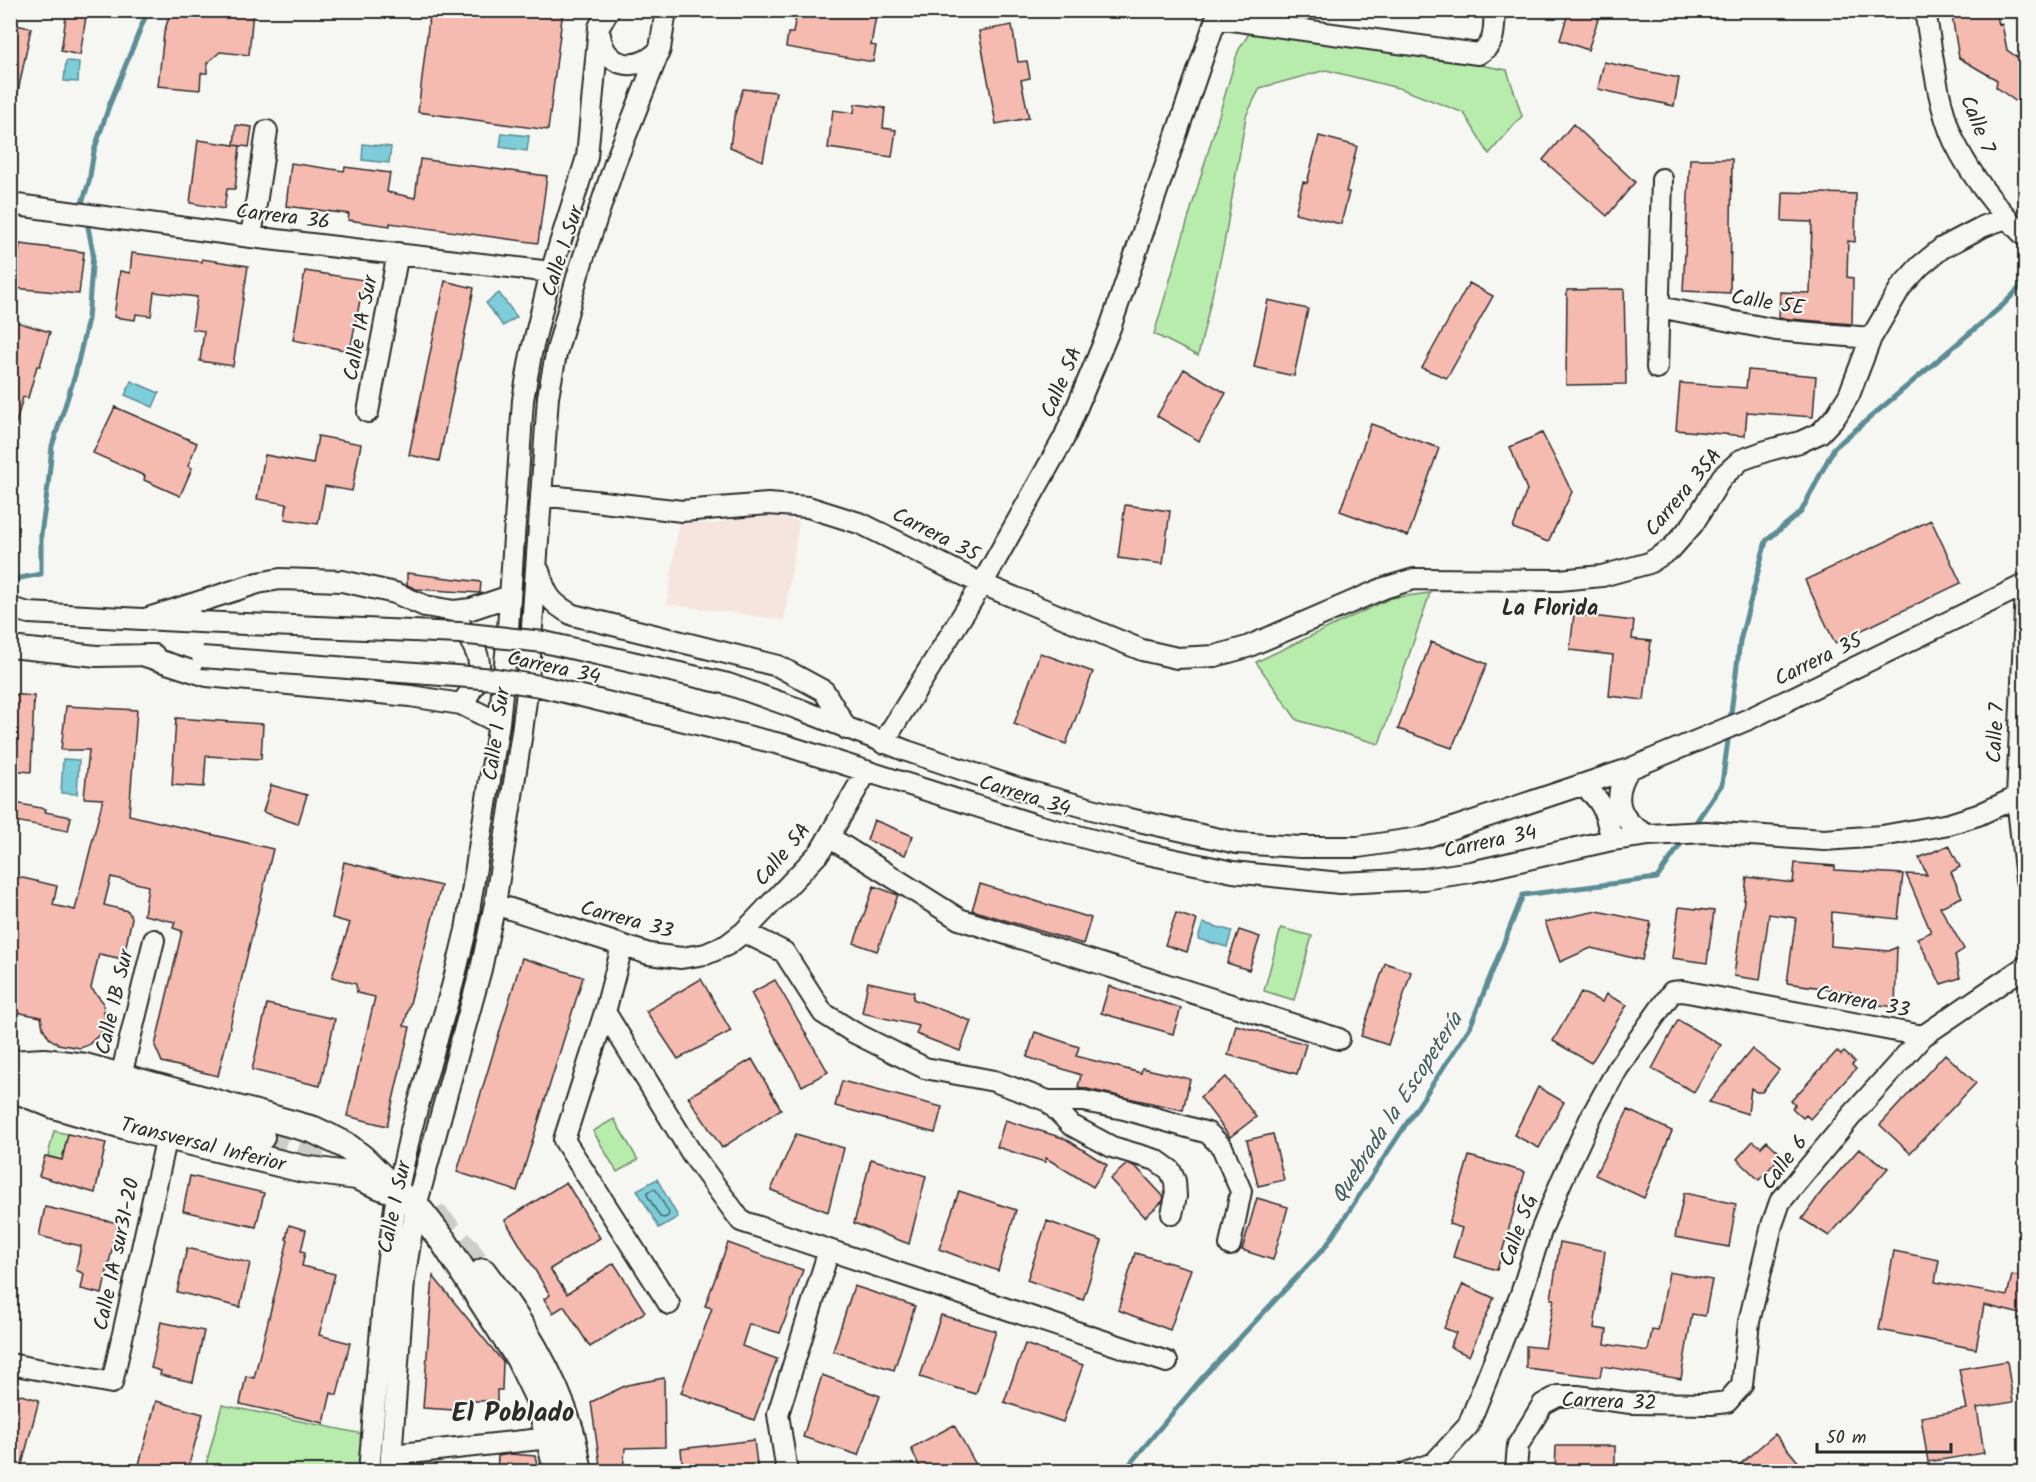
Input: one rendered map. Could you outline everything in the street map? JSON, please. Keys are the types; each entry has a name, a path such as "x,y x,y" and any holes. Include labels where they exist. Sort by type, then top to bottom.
{"main road":[{"path":"10,1064 64,1063 121,1076"},
{"name":"Transversal Inferior","path":"10,1074 261,1137"},
{"name":"Transversal Inferior","path":"121,1076 329,1136 345,1145 363,1160 406,1199 444,1242 519,1358 538,1399 558,1472"},
{"name":"Transversal Inferior","path":"10,1087 54,1105 167,1136 303,1169 356,1176 406,1199"},
{"path":"483,1272 506,1303 549,1374 571,1432 579,1472"}],"street":[{"name":"Calle 1 Sur","path":"369,1472 385,1280 406,1199 481,969 495,904 522,732 548,397 555,354 578,274 615,163 660,49 666,10"},
{"path":"1218,14 1478,54 1486,50 1492,42 1495,10"},
{"name":"Calle 7","path":"1925,10 1940,94 1954,140 1977,182 2006,218 2025,237"},
{"name":"Calle 5A","path":"883,742 982,584 1064,438 1110,328 1218,14"},
{"name":"Calle 1 Sur","path":"390,1463 404,1280 411,1130 466,930 499,723 507,644 523,400 531,354 551,272 587,158 604,19"},
{"path":"604,19 600,38 603,49 621,63 632,65 643,63 652,58 660,49"},
{"path":"252,237 267,131"},
{"path":"1657,368 1662,179"},
{"name":"Carrera 36","path":"10,204 252,237 551,272"},
{"name":"Carrera 35A","path":"1295,626 1384,588 1414,579 1559,580 1602,576 1649,563 1671,549 1693,524 1722,477 1741,460 1800,442 1820,433 1836,416 1849,395 1871,338 1901,287 1920,266 1942,248 1984,226 2006,218"},
{"name":"Calle 1A Sur","path":"368,412 398,253"},
{"name":"Calle 5E","path":"1659,307 1776,330 1871,338"},
{"name":"Carrera 35","path":"541,495 682,511 768,504 808,507 862,524 982,584 1142,650 1177,658 1215,656 1247,647 1295,626"},
{"path":"537,561 548,597 559,608 573,615 778,666 824,691 847,729"},
{"path":"145,619 258,582 280,579 342,581 395,593 425,606 449,610 471,609 510,596"},
{"name":"Calle 7","path":"2025,586 2021,795 2025,879"},
{"name":"Carrera 35","path":"1629,769 1749,719 2025,586"},
{"name":"Carrera 34","path":"10,608 29,613 459,633 544,642 728,684 883,742 1020,789 1121,817 1237,843 1289,847 1358,847 1426,837 1629,769"},
{"path":"449,610 470,641 480,668 477,682 461,704"},
{"name":"Carrera 34","path":"10,647 97,656 142,654 202,657 495,679 540,686 784,746 1033,824 1138,852 1233,872 1340,883 1424,879 1483,869 1612,840 1656,835 1706,832 1824,840 1882,836 1949,824 1978,815 2021,795"},
{"path":"142,654 207,676 410,696 461,704 499,723"},
{"path":"1629,769 1621,780 1618,794 1620,807 1626,820 1636,830 1656,835"},
{"name":"Calle 5A","path":"744,932 820,852 867,771"},
{"path":"1582,785 1600,801 1612,840"},
{"path":"829,837 959,919 1339,1039"},
{"name":"Carrera 33","path":"495,904 622,947 649,954 681,958 706,954 727,945 744,932"},
{"path":"744,932 784,952 823,1012 853,1032 925,1068 994,1081 1048,1101 1084,1101 1124,1109 1208,1134 1222,1147 1241,1191 1230,1245"},
{"name":"Calle 1B Sur","path":"121,1076 154,940"},
{"path":"622,947 605,1012 564,1140 669,1304"},
{"name":"Carrera 33","path":"1672,992 1682,990 1923,1036 2025,966"},
{"name":"Calle 5G","path":"1408,1472 1434,1463 1468,1426 1521,1294 1541,1231 1592,1115 1618,1068 1672,992"},
{"path":"605,1012 692,1154 741,1221 1167,1362"},
{"name":"Calle 6","path":"1742,1385 1749,1322 1772,1225 1780,1202 1853,1114 1923,1036"},
{"path":"1048,1101 1071,1125 1112,1147 1156,1160 1170,1170 1175,1181 1176,1196 1172,1214"},
{"name":"Calle 1A sur31-20","path":"10,1365 112,1383 167,1136"},
{"path":"787,1472 778,1414 829,1250"},
{"name":"Carrera 32","path":"1516,1470 1518,1445 1543,1404 1558,1396 1577,1396 1631,1403 1711,1404 1727,1402 1742,1385"},
{"path":"390,1463 550,1438"}],"shaded area":[{"path":"758,514 799,521 784,620 667,604 679,521 714,524"}],"green space":[{"path":"1250,32 1305,33 1507,70 1522,116 1489,154 1464,113 1402,89 1326,70 1260,88 1246,116 1224,244 1198,356 1154,334 1238,51"},
{"path":"1430,593 1379,744 1297,720 1256,662 1391,598"},
{"path":"1281,928 1312,936 1294,1000 1264,991"},
{"path":"614,1119 638,1160 617,1172 593,1131"},
{"path":"54,1131 68,1134 62,1160 48,1156"},
{"path":"222,1405 373,1436 369,1471 204,1472"}],"water":[{"path":"66,61 79,62 78,82 64,81"},
{"path":"502,133 529,136 527,151 500,147"},
{"path":"363,144 391,147 389,163 362,160"},
{"path":"499,293 517,317 503,326 486,303"},
{"path":"131,381 159,393 153,407 125,395"},
{"path":"63,759 79,760 77,794 61,793"},
{"path":"1203,923 1232,931 1227,947 1198,939"},
{"path":"657,1179 678,1217 659,1228 637,1190"}],"building":[{"path":"67,10 87,10 80,55 61,51"},
{"path":"171,10 253,10 249,55 220,52 207,63 207,73 201,73 200,90 158,86 164,33"},
{"path":"430,10 563,10 548,130 418,112"},
{"path":"797,10 877,10 871,45 876,46 873,62 786,47 788,33 793,33"},
{"path":"1569,10 1601,10 1588,50 1560,40"},
{"path":"1951,10 1996,10 1999,25 2002,24 2007,50 2025,63 2025,108 1996,87 1997,80 1959,58"},
{"path":"10,24 31,28 17,97 10,97"},
{"path":"1012,25 1018,62 1027,61 1030,78 1021,80 1029,118 996,124 979,31"},
{"path":"1604,62 1679,78 1674,106 1598,89"},
{"path":"743,89 776,92 763,161 730,147 734,117"},
{"path":"855,104 885,108 883,128 896,130 892,157 828,148 833,110 854,113"},
{"path":"1573,124 1635,182 1607,216 1543,160"},
{"path":"236,125 252,127 249,147 234,145"},
{"path":"1319,136 1357,146 1341,224 1295,213 1303,182 1307,183"},
{"path":"198,140 240,146 235,189 227,189 224,209 190,203"},
{"path":"420,159 547,176 538,243 390,223 390,226 348,220 349,214 286,206 291,163 344,171 345,167 390,173 387,192 415,198"},
{"path":"1690,159 1732,159 1730,293 1683,291"},
{"path":"1783,192 1856,194 1855,242 1848,241 1847,277 1853,278 1852,324 1779,318 1780,292 1810,293 1812,222 1782,221"},
{"path":"20,244 84,252 79,294 13,288"},
{"path":"132,253 202,262 202,259 248,266 233,366 200,361 204,331 192,329 197,297 154,292 151,316 136,314 135,320 114,317 120,271 130,273"},
{"path":"305,271 364,280 350,351 293,340"},
{"path":"445,281 474,288 439,461 409,455"},
{"path":"1469,283 1493,296 1447,378 1422,368"},
{"path":"1624,289 1626,384 1566,385 1567,290"},
{"path":"1268,300 1308,309 1294,376 1254,367"},
{"path":"10,320 50,332 28,398 23,397 15,427 10,426"},
{"path":"1184,369 1226,393 1199,441 1157,416"},
{"path":"1748,370 1816,376 1813,417 1747,412 1745,436 1676,430 1680,383 1746,388"},
{"path":"115,407 197,443 188,466 192,468 180,496 144,480 145,476 93,453"},
{"path":"1371,424 1439,448 1408,536 1340,511"},
{"path":"1542,433 1572,492 1548,542 1513,528 1527,490 1510,447"},
{"path":"318,436 361,444 352,491 325,486 318,524 285,519 287,504 257,499 265,455 313,464"},
{"path":"1125,505 1170,511 1163,564 1118,558"},
{"path":"1931,520 1961,583 1835,643 1805,580"},
{"path":"407,573 481,582 480,593 416,589 407,585"},
{"path":"1574,614 1634,621 1632,639 1651,641 1644,700 1609,696 1613,655 1570,650"},
{"path":"1431,642 1487,664 1452,748 1398,729"},
{"path":"1040,653 1093,672 1066,744 1014,724"},
{"path":"10,694 34,696 31,772 10,770"},
{"path":"66,706 137,710 129,815 273,849 218,1076 162,1062 155,1046 182,931 173,928 175,922 144,915 148,886 111,877 104,905 128,911 132,918 123,959 99,954 91,988 103,1002 105,1022 102,1032 88,1045 80,1048 58,1044 49,1038 43,1028 41,1017 10,1011 10,875 57,886 53,905 75,910 103,799 84,798 89,750 61,750"},
{"path":"176,718 263,724 261,759 206,756 204,787 172,785"},
{"path":"271,785 307,795 298,824 263,812"},
{"path":"10,802 71,817 68,831 10,820"},
{"path":"874,820 913,836 905,855 867,840"},
{"path":"1949,845 1960,867 1951,872 1962,897 1940,907 1964,949 1955,955 1960,978 1941,984 1917,938 1931,932 1906,874 1927,875 1919,858"},
{"path":"344,862 441,886 404,1026 410,1027 387,1126 347,1116 375,997 357,993 356,984 332,977 350,923 332,918"},
{"path":"1795,863 1835,866 1835,870 1903,874 1898,919 1832,912 1831,946 1889,951 1897,947 1895,1007 1850,1001 1851,992 1787,983 1796,918 1769,914 1760,980 1734,976 1747,877 1793,883"},
{"path":"980,884 1091,918 1083,944 972,910"},
{"path":"874,886 898,895 877,951 854,943"},
{"path":"1679,907 1714,911 1707,963 1672,958"},
{"path":"1597,911 1651,922 1642,960 1591,948 1560,962 1545,922"},
{"path":"1176,913 1197,920 1187,952 1165,945"},
{"path":"1239,930 1260,937 1249,970 1227,963"},
{"path":"522,958 583,977 517,1191 457,1172"},
{"path":"1385,963 1411,972 1388,1045 1361,1036"},
{"path":"701,979 731,1031 678,1059 646,1011"},
{"path":"775,980 828,1072 802,1086 751,993"},
{"path":"868,982 914,992 913,999 971,1021 960,1051 916,1034 919,1026 862,1013"},
{"path":"1109,986 1181,1008 1173,1034 1101,1013"},
{"path":"1581,992 1602,1002 1606,994 1627,1005 1591,1063 1553,1041"},
{"path":"267,1004 335,1019 320,1086 252,1070"},
{"path":"1678,1020 1721,1045 1694,1092 1652,1069"},
{"path":"1236,1025 1306,1044 1297,1074 1228,1055"},
{"path":"1035,1032 1079,1047 1076,1056 1141,1073 1142,1068 1190,1079 1183,1110 1078,1087 1081,1075 1027,1057"},
{"path":"1752,1049 1779,1070 1762,1092 1756,1092 1751,1088 1748,1114 1709,1102"},
{"path":"1837,1051 1841,1055 1844,1052 1855,1062 1852,1065 1856,1069 1810,1119 1806,1115 1803,1118 1792,1108 1795,1105 1791,1101"},
{"path":"1945,1054 1976,1083 1910,1153 1880,1125"},
{"path":"752,1059 781,1109 722,1148 688,1097"},
{"path":"1226,1077 1256,1117 1230,1137 1200,1097"},
{"path":"842,1081 942,1107 935,1133 835,1106"},
{"path":"1538,1087 1564,1102 1539,1148 1514,1135"},
{"path":"1628,1110 1672,1131 1644,1198 1595,1175"},
{"path":"1005,1120 1066,1139 1107,1165 1093,1187 1046,1158 1045,1162 997,1147"},
{"path":"68,1134 106,1143 95,1193 39,1176 45,1156 62,1160"},
{"path":"796,1134 844,1148 828,1212 771,1190"},
{"path":"1273,1134 1284,1180 1258,1186 1247,1140"},
{"path":"1753,1141 1761,1147 1767,1141 1782,1155 1759,1180 1737,1159"},
{"path":"1859,1149 1888,1168 1829,1236 1802,1219 1822,1191"},
{"path":"1469,1156 1525,1172 1497,1270 1453,1257 1462,1228 1449,1224"},
{"path":"871,1159 926,1176 909,1244 854,1223"},
{"path":"1127,1164 1136,1167 1164,1197 1163,1201 1145,1217 1110,1179"},
{"path":"190,1176 264,1193 256,1227 183,1211"},
{"path":"566,1182 600,1238 550,1269 567,1294 614,1263 645,1312 590,1347 564,1306 553,1313 544,1299 550,1295 505,1220"},
{"path":"959,1191 1016,1210 998,1271 939,1249"},
{"path":"1684,1193 1736,1204 1729,1247 1675,1237"},
{"path":"1257,1198 1288,1207 1273,1260 1242,1250"},
{"path":"45,1207 118,1223 102,1294 81,1289 84,1274 76,1270 81,1246 39,1236"},
{"path":"1047,1221 1102,1241 1083,1300 1027,1280"},
{"path":"289,1225 306,1230 301,1251 305,1252 302,1266 335,1274 319,1335 350,1343 337,1395 331,1393 324,1423 240,1404 246,1376 254,1378 288,1240 286,1239"},
{"path":"1560,1242 1605,1251 1594,1328 1607,1330 1605,1344 1648,1351 1652,1330 1658,1331 1669,1272 1712,1280 1705,1316 1692,1314 1681,1379 1602,1366 1600,1377 1526,1368 1526,1346 1545,1348 1554,1299 1551,1299"},
{"path":"728,1243 803,1270 780,1333 749,1324 742,1346 777,1359 754,1420 681,1393 712,1308 705,1306"},
{"path":"187,1248 250,1263 240,1307 177,1292"},
{"path":"1894,1251 1939,1260 1935,1282 2007,1296 2012,1275 2025,1278 2025,1315 1984,1305 1976,1349 1879,1330"},
{"path":"1135,1253 1191,1269 1170,1330 1118,1310"},
{"path":"433,1276 503,1362 502,1390 497,1390 497,1401 454,1401 454,1410 423,1408"},
{"path":"1463,1284 1494,1298 1469,1356 1450,1347 1456,1333 1444,1328"},
{"path":"854,1286 915,1306 894,1370 833,1351"},
{"path":"941,1315 996,1331 976,1394 920,1377"},
{"path":"161,1322 204,1331 193,1382 160,1375 161,1371 151,1368"},
{"path":"1025,1344 1083,1365 1063,1422 1004,1402"},
{"path":"2007,1361 2013,1402 1977,1408 1984,1453 1928,1462 1921,1417 1967,1409 1959,1369"},
{"path":"822,1375 880,1396 858,1455 803,1437"},
{"path":"664,1378 665,1447 625,1448 623,1472 601,1472 591,1402 627,1385"},
{"path":"10,1392 39,1400 20,1472 10,1472"},
{"path":"156,1401 203,1414 187,1472 137,1472"},
{"path":"954,1425 980,1472 922,1472 911,1448"},
{"path":"1775,1434 1799,1463 1789,1472 1731,1472"},
{"path":"754,1440 758,1472 683,1472 681,1449"},
{"path":"1556,1446 1615,1446 1615,1472 1555,1472"},
{"path":"511,1454 535,1456 539,1472 497,1472 498,1456"}],"waterway":[{"path":"83,200 89,182 94,151 109,106 148,10"},
{"path":"10,580 41,574 41,534 52,446 75,375 88,319 93,253 88,227"},
{"name":"Quebrada la Escopetería","path":"1730,721 1740,641 1766,541 1801,512 1834,448 2003,305 2026,281"},
{"name":"Quebrada la Escopetería","path":"1692,828 1722,784 1729,733"},
{"name":"Quebrada la Escopetería","path":"1123,1472 1202,1378 1326,1246 1470,1027 1523,895 1657,878 1685,838"}],"tunnel":[{"path":"261,1137 360,1171"},
{"path":"433,1213 466,1249 483,1272"}],"district":[{"name":"La Florida","path":"1550,607"},
{"name":"El Poblado","path":"513,1412"}]}
